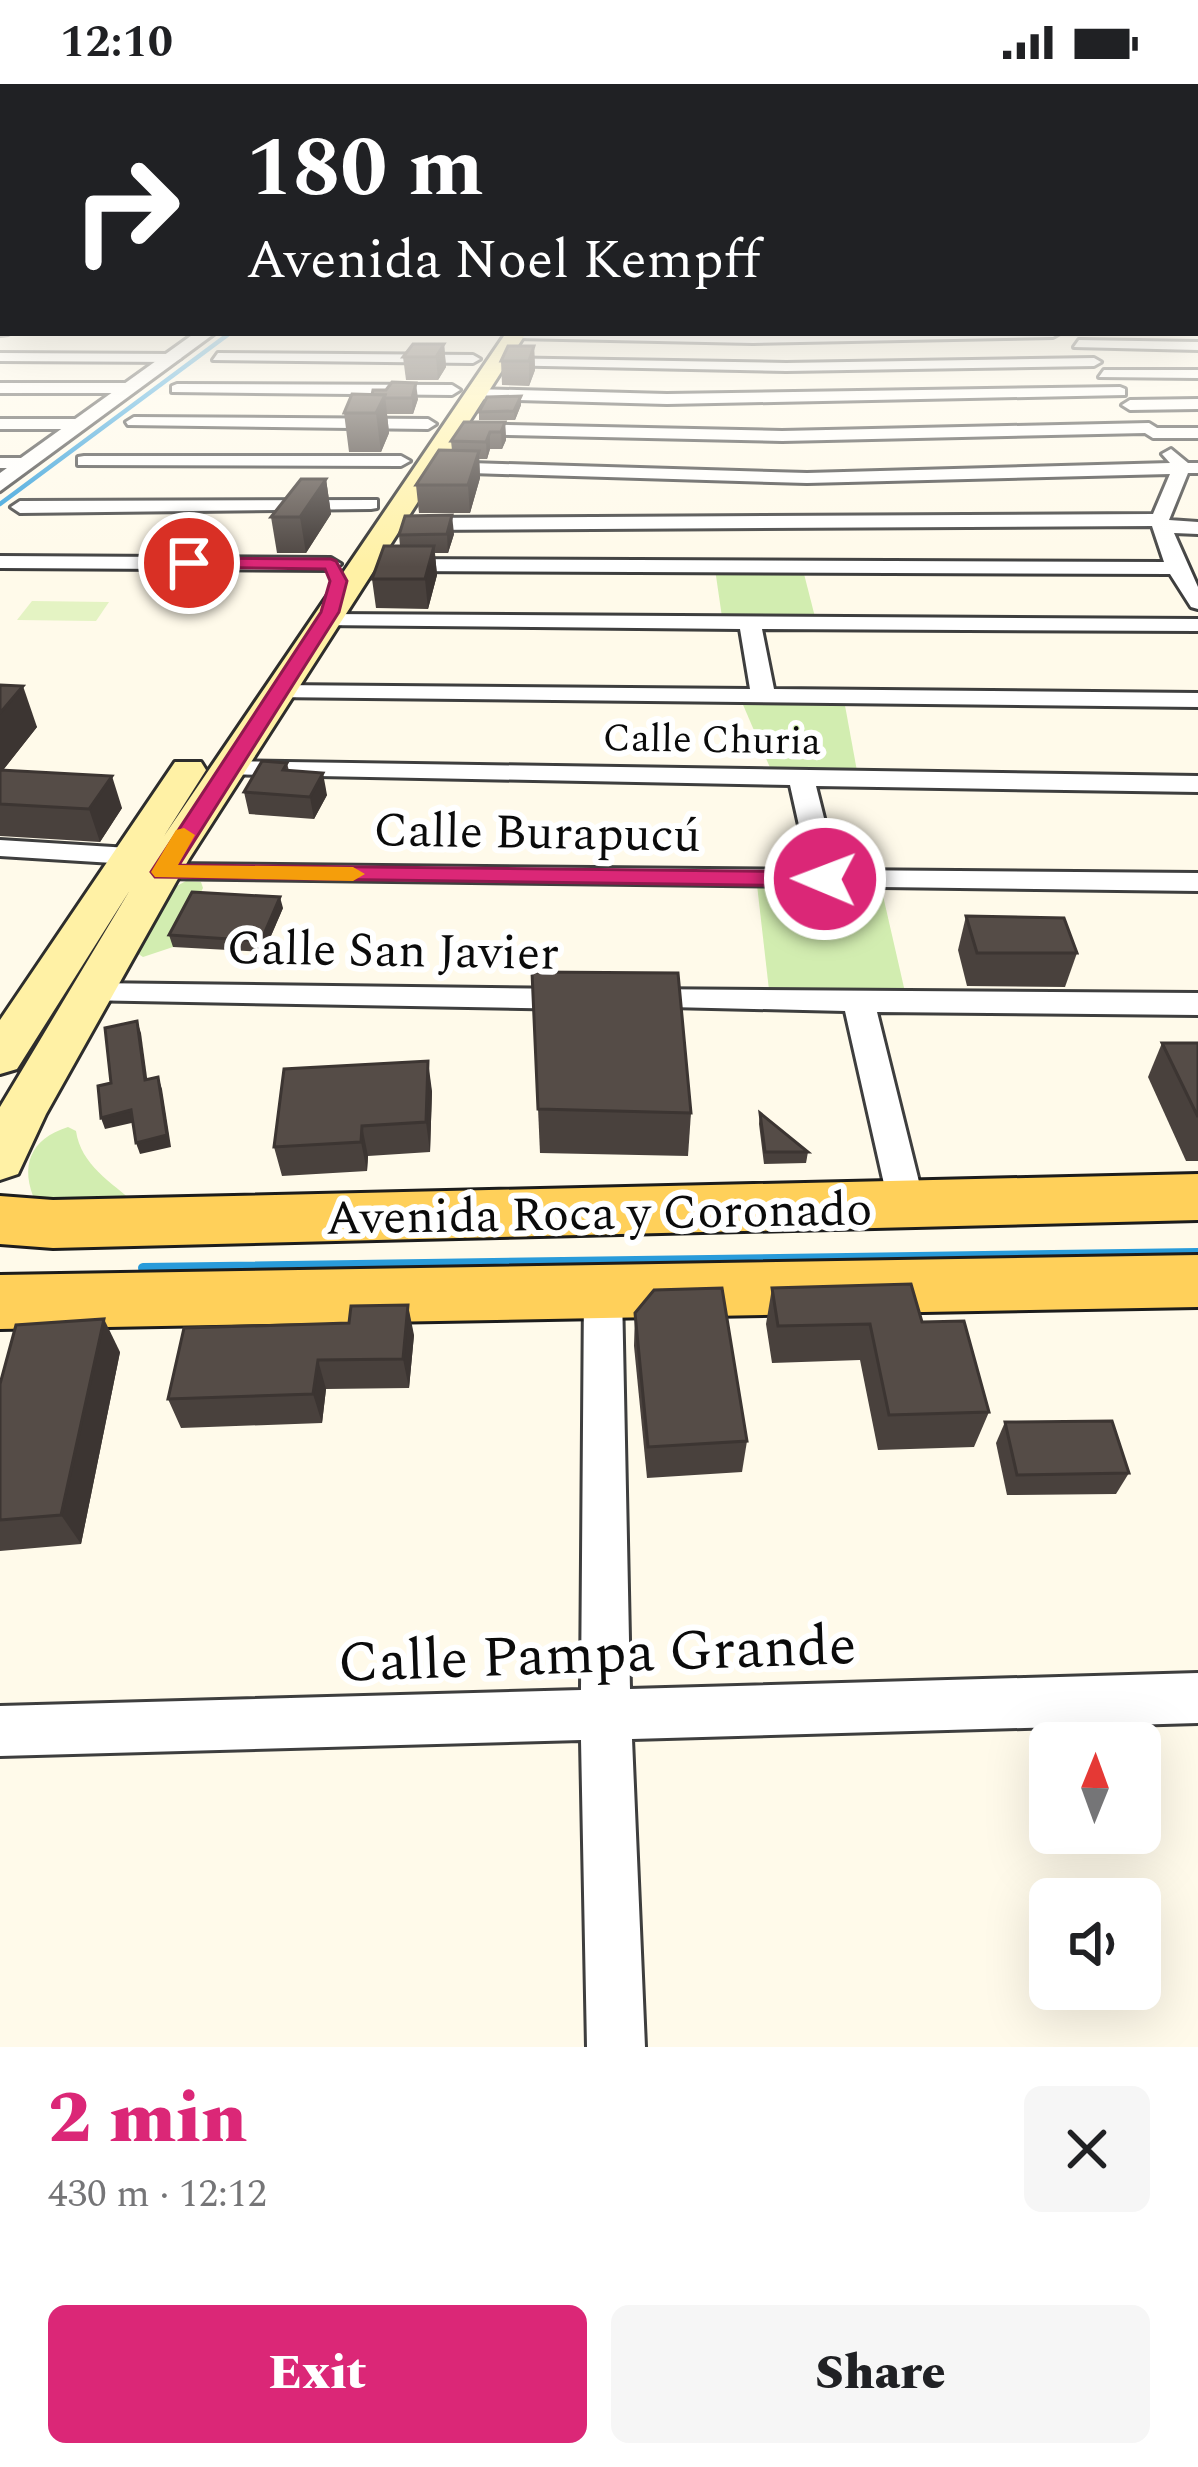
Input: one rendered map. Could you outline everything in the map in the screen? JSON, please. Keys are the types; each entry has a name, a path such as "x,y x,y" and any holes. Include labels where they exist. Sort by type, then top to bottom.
{"main road":[{"path":"0,1057 191,800 172,794 218,723 346,553 382,519 410,462 440,426 465,384"},
{"path":"91,994 82,983 82,966 102,920 225,769 328,616 346,553"},
{"path":"218,723 205,761 206,766 225,769"},
{"path":"0,1160 91,994 142,869"},
{"name":"Avenida Roca y Coronado","path":"0,1220 52,1224 1198,1197"},
{"name":"Avenida Roca y Coronado","path":"0,1302 1198,1281"}],"street":[{"path":"0,484 136,384"},
{"path":"1112,384 1190,468"},
{"path":"0,388 130,388"},
{"path":"177,389 766,399 1125,399 1198,404"},
{"path":"134,422 782,436 1198,433"},
{"path":"0,424 80,424"},
{"path":"84,461 410,462 807,478 1190,468"},
{"path":"0,463 28,463"},
{"path":"1190,468 1161,524 1176,568 1198,603"},
{"path":"20,507 382,519 1198,528"},
{"path":"0,562 346,553 1176,568"},
{"path":"328,616 750,625 1198,625"},
{"path":"750,625 764,694"},
{"path":"277,692 1198,700"},
{"name":"Calle Churia","path":"225,769 1198,784"},
{"path":"801,778 825,879"},
{"name":"Calle Burapucú","path":"0,848 142,869 1198,882"},
{"name":"Calle San Javier","path":"91,994 1198,1004"},
{"path":"859,1002 907,1206"},
{"path":"603,1293 606,1715 616,2047"},
{"name":"Calle Pampa Grande","path":"0,1731 1198,1698"}],"green space":[{"path":"715,569 803,570 815,617 722,617"},
{"path":"32,601 109,602 96,621 17,620"},
{"path":"741,700 844,700 857,771 771,770"},
{"path":"186,881 201,882 203,888 173,947 143,957 137,953 173,888"},
{"path":"757,885 881,887 905,992 769,990"},
{"path":"68,1127 76,1131 91,1163 136,1204 36,1203 28,1177 31,1156 45,1139"}],"building":[{"path":"391,384 416,384 412,398 372,395 373,390 386,390"},
{"path":"352,394 385,395 376,413 344,413"},
{"path":"521,396 514,411 479,412 487,397"},
{"path":"464,422 505,422 501,432 490,432 486,442 451,441"},
{"path":"439,450 479,451 468,485 416,485"},
{"path":"301,479 326,479 300,517 271,517"},
{"path":"452,515 447,534 399,535 405,516"},
{"path":"384,546 434,546 425,579 372,579"},
{"path":"0,685 23,686 0,713"},
{"path":"262,761 287,763 283,770 323,773 310,797 244,792"},
{"path":"0,770 112,776 89,809 0,804"},
{"path":"192,892 280,897 261,941 169,935"},
{"path":"966,916 1064,918 1077,953 977,953"},
{"path":"532,972 678,973 691,1113 538,1109"},
{"path":"137,1021 145,1080 158,1077 167,1135 136,1143 131,1110 101,1118 98,1086 111,1083 105,1028"},
{"path":"1162,1043 1198,1043 1198,1117"},
{"path":"428,1061 426,1122 362,1126 361,1142 274,1147 284,1069"},
{"path":"760,1113 808,1152 765,1152"},
{"path":"911,1284 922,1322 964,1321 989,1412 889,1415 870,1324 778,1326 772,1288"},
{"path":"722,1288 747,1441 648,1447 635,1313 654,1290"},
{"path":"408,1305 403,1359 318,1360 313,1394 168,1399 184,1328 349,1323 351,1306"},
{"path":"104,1319 61,1515 0,1520 0,1384 16,1325"},
{"path":"1112,1421 1129,1473 1017,1475 1005,1422"}],"waterway":[{"path":"0,504 162,384"},
{"path":"143,1268 1198,1253"}],"slow traffic":[{"path":"184,835 163,872 353,874"}],"route":[{"path":"189,563 331,564 338,581 330,612 163,872 825,879"}]}
